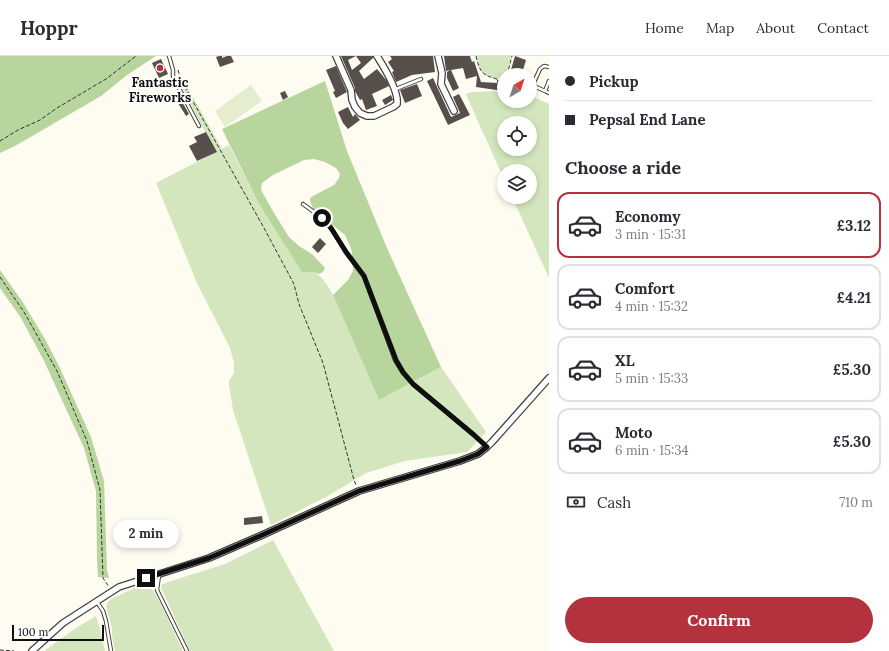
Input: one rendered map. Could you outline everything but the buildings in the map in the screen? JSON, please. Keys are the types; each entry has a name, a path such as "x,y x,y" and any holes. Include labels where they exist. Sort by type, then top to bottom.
{"street":[{"path":"336,56 351,90 352,100 355,107 360,113 367,116 374,116 396,106 398,100 395,90 377,56"},
{"path":"438,56 442,73 441,84 454,111"},
{"path":"32,651 63,623 111,591 120,587 209,558 359,491 460,461 478,454 487,447 549,378"}],"lane":[{"path":"169,56 173,70 173,77 199,126"},
{"path":"549,67 544,66 540,69 534,82 536,87 549,93"},
{"path":"395,90 421,79"},
{"path":"545,91 549,81"},
{"path":"303,204 322,218 331,228 346,252 364,276 396,360 403,372 413,384 487,447"},
{"path":"159,574 157,590 187,651"},
{"path":"96,602 103,611 111,651"}],"path":[{"path":"0,141 18,130 40,120 57,108 106,79 136,56"},
{"path":"476,56 481,71 484,74 497,79"},
{"path":"509,68 512,56"},
{"path":"177,68 181,80 294,284 299,304 323,363 354,480 359,491"},
{"path":"0,277 24,312 57,371 87,441 100,490 104,578 111,591"},
{"path":"0,650 14,651"}],"green space":[{"path":"0,56 156,56 127,75 101,96 15,146 0,153"},
{"path":"477,56 511,56 508,68 497,68 497,79 484,74 480,69"},
{"path":"181,76 222,149 229,145 258,202 314,272 323,279 329,288 379,400 441,367 486,432 467,452 405,461 366,473 326,497 271,525 233,410 229,381 234,373 234,363 230,348 197,283 156,183 216,152 178,80"},
{"path":"325,81 347,151 387,248 441,367 379,400 333,295 348,280 353,271 352,251 345,235 313,209 310,200 311,197 334,185 340,174 336,168 325,162 314,159 304,160 273,175 262,183 261,190 289,237 299,246 312,254 325,268 323,272 319,274 314,272 302,272 258,202 222,129"},
{"path":"251,85 262,101 225,127 215,111"},
{"path":"472,92 497,92 497,108 537,108 537,99 549,104 549,278 515,204 537,204 537,164 497,164 466,94"},
{"path":"0,270 22,301 45,339 60,368 91,437 104,481 107,570 109,578 98,577 96,491 84,448 44,361 21,318 0,288"},
{"path":"273,540 334,651 190,651 161,588 162,584 225,564"},
{"path":"141,585 149,585 154,592 183,651 115,651 112,628 106,606 111,599"},
{"path":"96,616 105,651 44,651 76,628"}],"place":[{"name":"Fantastic Fireworks","path":"160,68"}],"route":[{"path":"146,578 209,558 372,486 460,461 478,454 487,447 413,384 403,372 396,360 364,276 346,252 331,228 322,218"}]}
